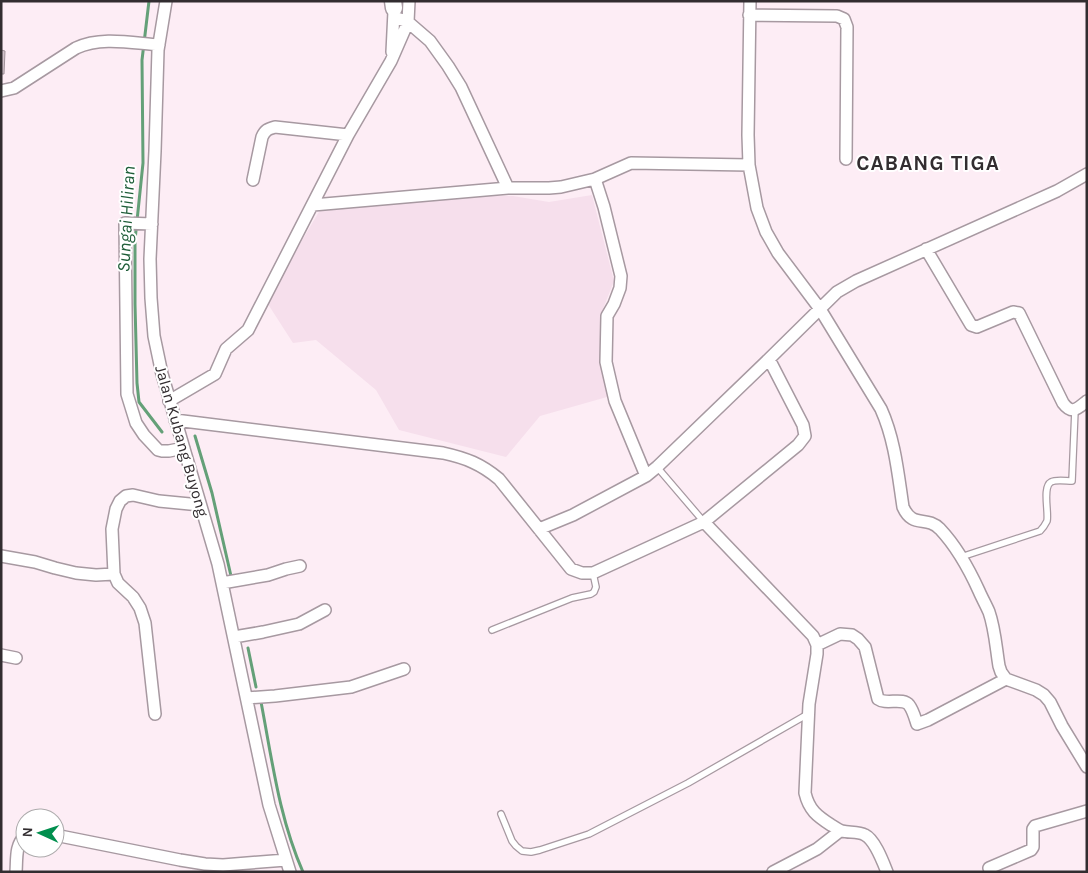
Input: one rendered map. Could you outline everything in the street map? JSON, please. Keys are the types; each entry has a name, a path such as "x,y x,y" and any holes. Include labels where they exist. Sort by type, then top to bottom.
{"street":[{"name":"Jalan Kubang Buyong","path":"166,1 159,45 150,260 154,336 169,401 218,564 269,805 290,872"},
{"path":"750,1 749,165 757,208 766,232 778,253 820,309 881,409 887,422 906,515 913,520 935,525 941,530 961,557 968,567 989,613 1001,672 1006,679 1036,690 1044,695 1050,702 1087,767"},
{"path":"397,6 408,22 430,41 461,87 508,188"},
{"path":"397,6 408,22"},
{"path":"392,61 397,6"},
{"path":"749,14 837,16 844,19 847,27 846,158"},
{"path":"169,401 215,374 226,349 248,330 348,135 392,61 408,22"},
{"path":"1,91 14,88 85,44 110,42 159,45"},
{"path":"253,180 262,137 269,128 275,127 348,135"},
{"path":"313,205 508,188 555,188 595,179 631,163 749,165"},
{"path":"539,529 573,516 646,476 658,467 837,292 856,281 1057,191 1087,174"},
{"path":"595,179 621,276 620,288 607,316 606,362 615,401 646,476"},
{"path":"152,224 125,223 127,394 136,423 144,436 158,450 184,448"},
{"path":"926,249 971,325 976,327 1013,312 1019,312 1067,409 1075,410 1087,401"},
{"path":"176,420 461,457 489,470 499,479 572,569 582,573 593,573 704,522 798,446 805,436 803,425 769,359"},
{"path":"155,714 145,623 140,608 133,597 118,583 114,574 112,529 116,509 120,501 126,496 133,495 160,501 200,505"},
{"path":"704,522 813,636 817,645 817,654 808,714 804,793 807,803 812,811 840,831 867,836 877,850 887,872"},
{"path":"1,556 35,562 76,573 114,574"},
{"path":"222,583 268,575 286,568 300,566"},
{"path":"234,637 299,624 325,610"},
{"path":"817,645 840,634 852,635 858,639 865,647 878,699 883,702 906,702 909,704 917,724 1006,679"},
{"path":"1,655 16,658"},
{"path":"247,698 351,687 404,669"},
{"path":"989,868 1031,850 1035,826 1087,811"},
{"path":"773,872 817,849 840,831"},
{"path":"65,838 179,866 286,860"},
{"path":"16,872 17,858"}],"lane":[{"path":"961,557 1040,531 1044,526 1047,520 1047,487 1050,482 1072,481 1075,410"},
{"path":"658,467 704,522"},
{"path":"492,630 572,598 591,594 596,587 593,573"},
{"path":"501,814 516,846 522,851 540,850 589,834 688,783 808,714"}],"shaded area":[{"path":"592,195 614,281 601,314 607,397 540,416 506,457 399,430 376,390 316,340 293,343 266,301 320,210 451,196 513,196 549,202"}],"building":[{"path":"1,50 5,51 4,74 1,74"}],"waterway":[{"name":"Sungai Hiliran","path":"149,1 142,60 143,163 135,240 137,383 139,402 162,432"},
{"path":"195,436 212,493 231,576"},
{"path":"248,648 256,687"},
{"path":"261,702 282,810 303,872"}],"district":[{"name":"CABANG TIGA","path":"928,163"}]}
